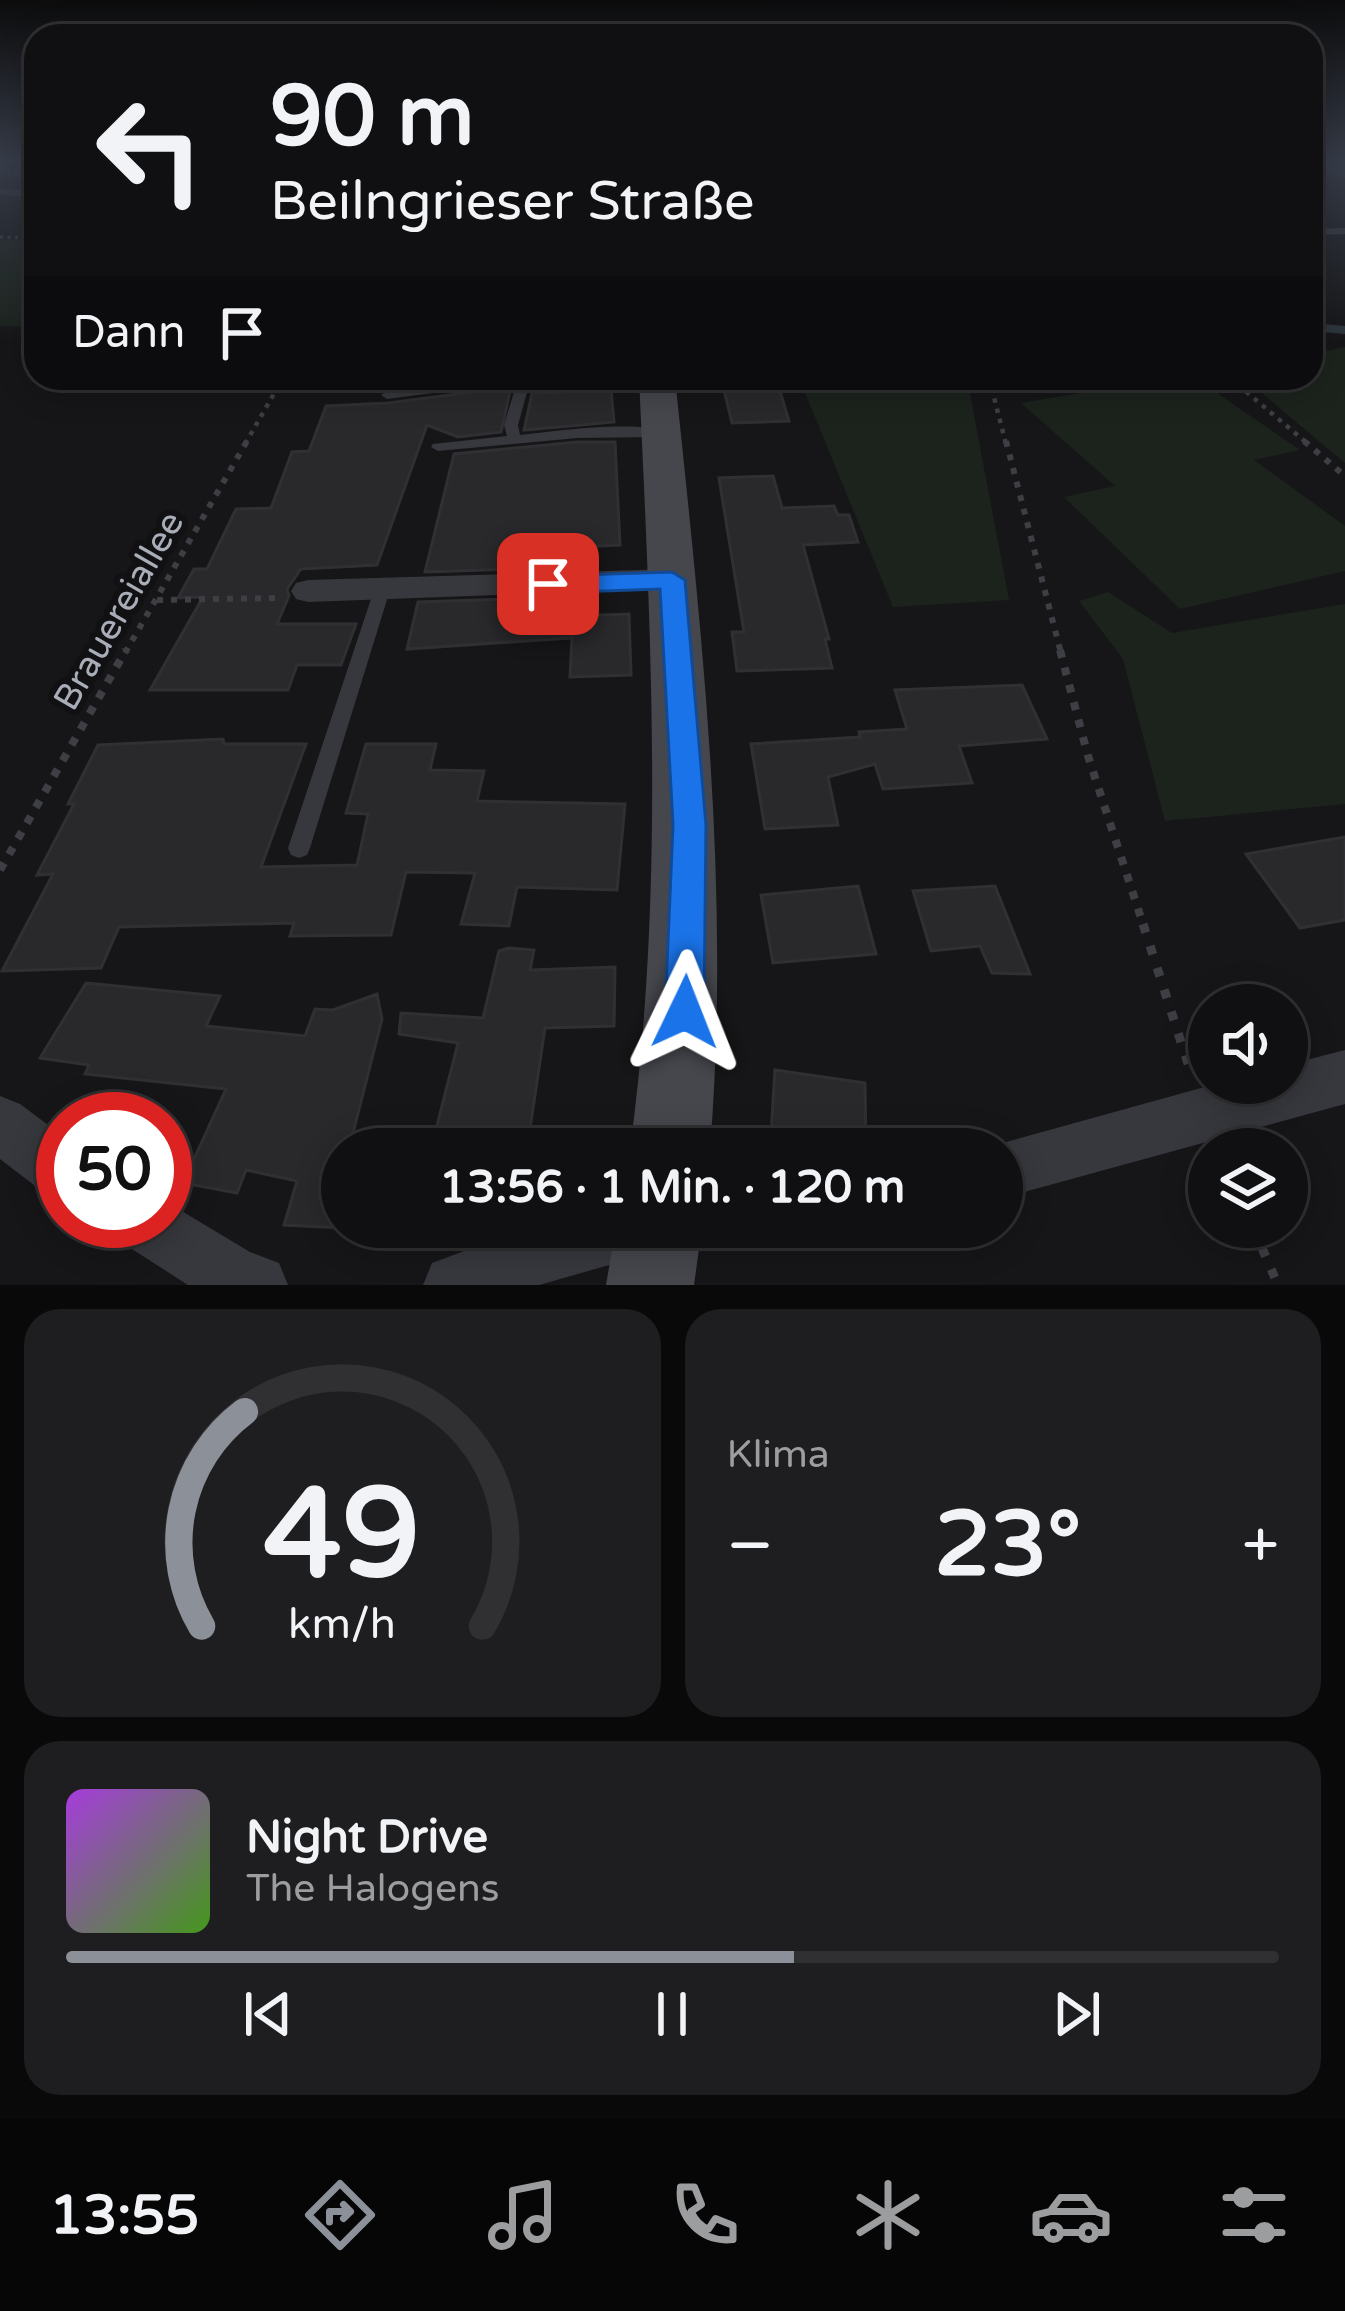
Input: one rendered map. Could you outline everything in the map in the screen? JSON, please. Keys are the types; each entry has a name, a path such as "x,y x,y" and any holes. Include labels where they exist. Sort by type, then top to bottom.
{"main road":[{"path":"659,405 690,825 685,1012 672,1128"},
{"path":"650,1285 656,1248"}],"street":[{"path":"308,591 672,580"},
{"path":"1023,1163 1345,1077"},
{"path":"0,1124 36,1151"},
{"path":"186,1248 239,1281 257,1285"},
{"path":"454,1285 560,1248"}],"lane":[{"path":"387,395 427,390"},
{"path":"514,436 511,425 520,390"},
{"path":"438,447 514,436 617,430 659,405"},
{"path":"299,848 382,590"}],"path":[{"name":"Brauereiallee","path":"0,870 277,390"},
{"path":"992,390 1088,756 1206,1114"},
{"path":"1244,390 1345,476"},
{"path":"157,600 288,598 308,591"},
{"path":"1262,1248 1278,1285"}],"shaded area":[{"path":"0,239 24,240 24,327 0,326"},
{"path":"1345,347 1345,463 1258,390 1323,390 1323,352"},
{"path":"804,390 969,390 1009,600 893,607"},
{"path":"1098,390 1212,390 1300,450 1254,460 1345,526 1345,571 1180,609 1064,497 1115,486 1021,403"},
{"path":"1108,592 1172,633 1345,604 1345,804 1165,821 1123,659 1079,601"}],"building":[{"path":"510,390 501,432 458,437 427,425 377,565 301,569 287,589 289,596 277,624 356,624 341,665 297,665 288,690 150,690 203,597 178,598 194,569 207,569 236,509 271,508 292,452 309,451 326,406"},
{"path":"533,390 611,390 614,422 524,430"},
{"path":"724,390 780,390 789,421 732,423"},
{"path":"615,442 620,545 577,547 576,567 425,572 454,454"},
{"path":"773,476 782,508 834,506 838,515 849,515 858,542 803,545 829,639 825,639 832,668 737,671 732,632 744,632 719,478"},
{"path":"574,597 571,638 407,649 418,602"},
{"path":"629,614 631,675 570,677 573,616"},
{"path":"1022,685 1047,739 959,746 972,783 883,789 875,764 828,777 838,825 765,829 751,744 907,729 895,690"},
{"path":"223,739 224,744 306,744 261,867 357,865 368,814 346,813 366,744 436,744 430,770 484,771 477,801 625,804 617,890 517,887 509,926 461,924 475,873 406,872 391,935 290,936 294,923 119,927 101,968 2,971 53,874 37,875 98,745"},
{"path":"1345,837 1345,920 1300,928 1246,854"},
{"path":"858,886 876,954 773,963 761,895"},
{"path":"995,886 1030,974 992,973 980,946 931,951 913,891"},
{"path":"534,950 530,970 615,967 614,1026 545,1028 530,1128 436,1128 458,1043 399,1034 401,1013 483,1018 499,951"},
{"path":"86,983 220,996 206,1026 305,1036 315,1009 333,1010 377,994 382,1019 354,1128 321,1128 321,1227 284,1225 297,1181 246,1170 237,1193 192,1185 192,1163 226,1089 85,1074 89,1065 40,1058"},
{"path":"775,1070 865,1083 866,1128 771,1128"}],"waterway":[{"path":"1323,328 1345,330"}],"route":[{"path":"548,584 672,580 690,825 685,1012"}]}
